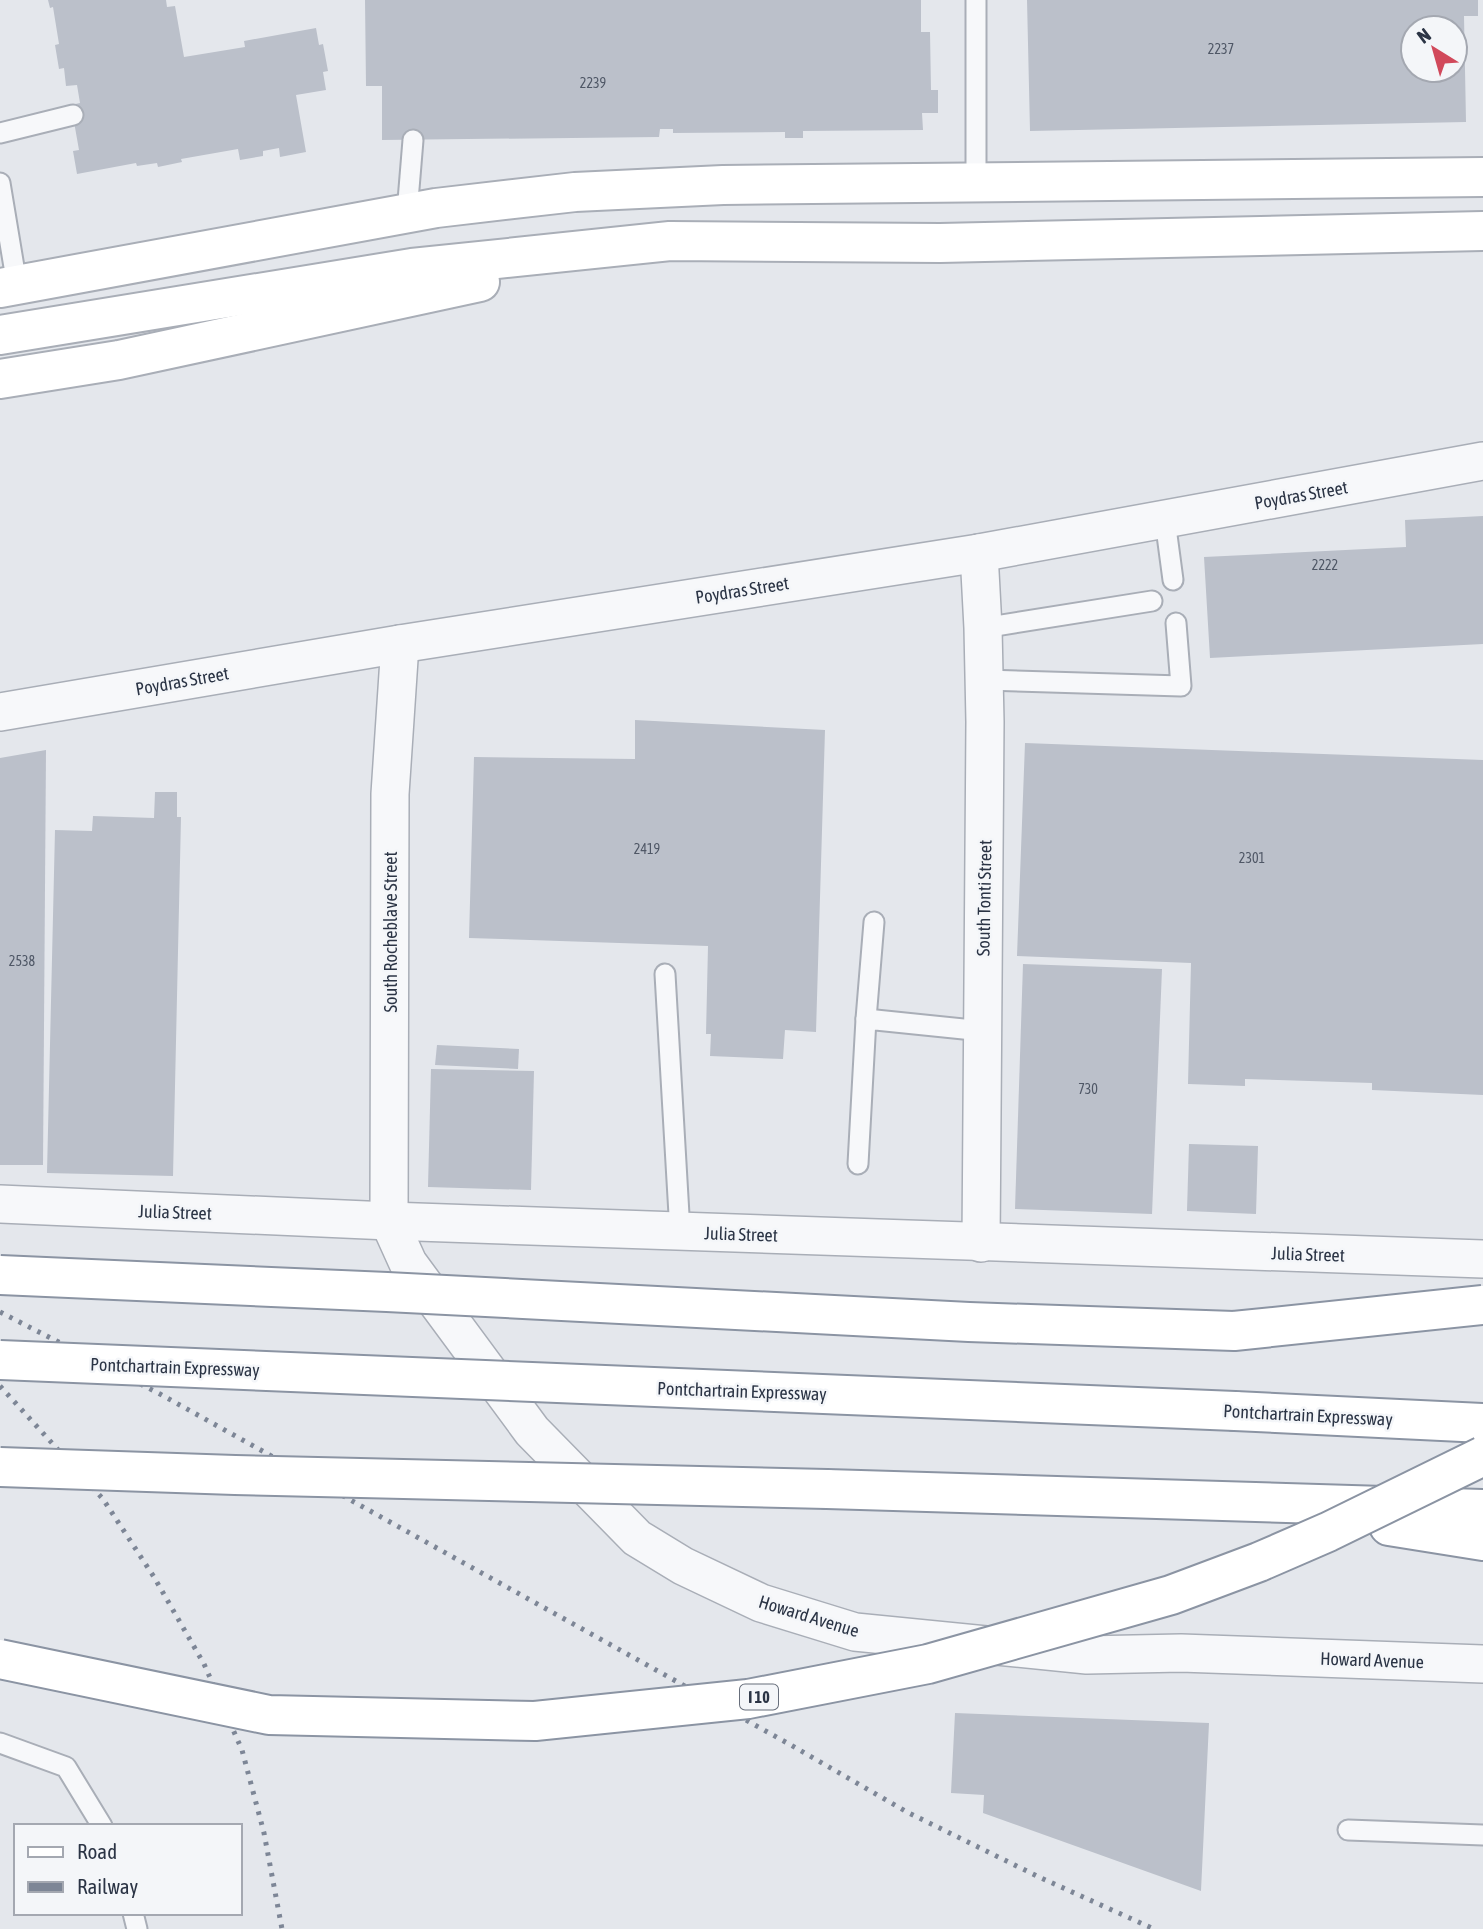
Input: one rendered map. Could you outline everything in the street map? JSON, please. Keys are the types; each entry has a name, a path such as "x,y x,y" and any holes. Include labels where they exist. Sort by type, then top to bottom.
{"main road":[{"path":"8,286 436,208 575,192 723,185 1483,177"},
{"path":"0,335 412,268 670,241 940,243 1483,231"},
{"path":"0,379 119,360 670,241"},
{"path":"0,1275 373,1291 968,1322 1234,1331 1483,1305"},
{"name":"Pontchartrain Expressway","path":"0,1360 1483,1423"},
{"name":"I 10","path":"0,1659 269,1715 534,1721 748,1699 928,1664 1171,1595 1259,1562 1328,1532 1483,1456"},
{"path":"0,1467 1483,1509"},
{"path":"1228,1502 1483,1541"}],"street":[{"name":"Poydras Street","path":"0,712 400,644 979,553 1483,461"},
{"name":"South Tonti Street","path":"979,553 985,680 981,1243"},
{"name":"South Rocheblave Street","path":"389,1221 390,794 400,644"},
{"name":"Julia Street","path":"0,1204 680,1232 1483,1259"},
{"name":"Howard Avenue","path":"389,1221 408,1263 531,1431 637,1538 683,1566 761,1603 855,1632 1087,1655 1181,1653 1483,1664"}],"lane":[{"path":"976,0 976,182"},
{"path":"0,134 73,115"},
{"path":"407,213 413,139"},
{"path":"0,183 8,286"},
{"path":"1165,520 1173,580"},
{"path":"983,628 1152,601"},
{"path":"985,680 1181,686 1176,624"},
{"path":"858,1164 874,922"},
{"path":"665,974 680,1232"},
{"path":"866,1019 983,1031"},
{"path":"0,1743 66,1766 101,1824"},
{"path":"1348,1830 1483,1835"}],"building":[{"path":"48,0 166,0 167,7 175,6 184,57 245,47 244,41 316,28 319,45 323,44 328,71 323,72 326,90 296,95 306,152 280,157 279,148 263,151 263,156 240,160 238,149 181,159 182,162 158,167 157,163 137,166 136,163 77,174 73,151 79,150 71,105 80,103 77,85 66,86 64,68 59,69 55,45 59,44 53,7 50,8"},
{"path":"365,0 921,0 921,32 930,32 931,90 938,90 938,113 922,113 923,130 803,131 803,138 785,138 785,132 673,133 673,129 660,129 659,137 382,140 382,86 366,86"},
{"path":"1027,0 1478,0 1478,16 1399,14 1399,84 1465,84 1466,122 1030,131"},
{"path":"1483,516 1483,644 1210,658 1204,557 1406,547 1405,520"},
{"path":"635,720 825,730 816,1032 785,1030 783,1059 710,1056 711,1034 706,1034 708,946 469,938 474,757 635,759"},
{"path":"1025,743 1483,760 1483,1095 1372,1090 1372,1083 1245,1079 1245,1086 1188,1084 1191,963 1017,956"},
{"path":"46,750 43,1165 0,1165 0,758"},
{"path":"155,792 177,792 177,817 181,817 173,1176 47,1173 55,830 92,831 93,816 154,818"},
{"path":"1023,964 1162,969 1152,1214 1015,1209"},
{"path":"437,1045 519,1049 518,1069 435,1065"},
{"path":"431,1069 534,1071 531,1190 428,1187"},
{"path":"1189,1144 1258,1146 1256,1214 1187,1211"},
{"path":"955,1713 1209,1723 1201,1891 983,1813 984,1795 951,1793"}],"railway":[{"path":"0,1312 160,1394 907,1812 1039,1877 1154,1929"},
{"path":"0,1386 103,1499 154,1577 204,1664 242,1750 264,1833 282,1929"}]}
